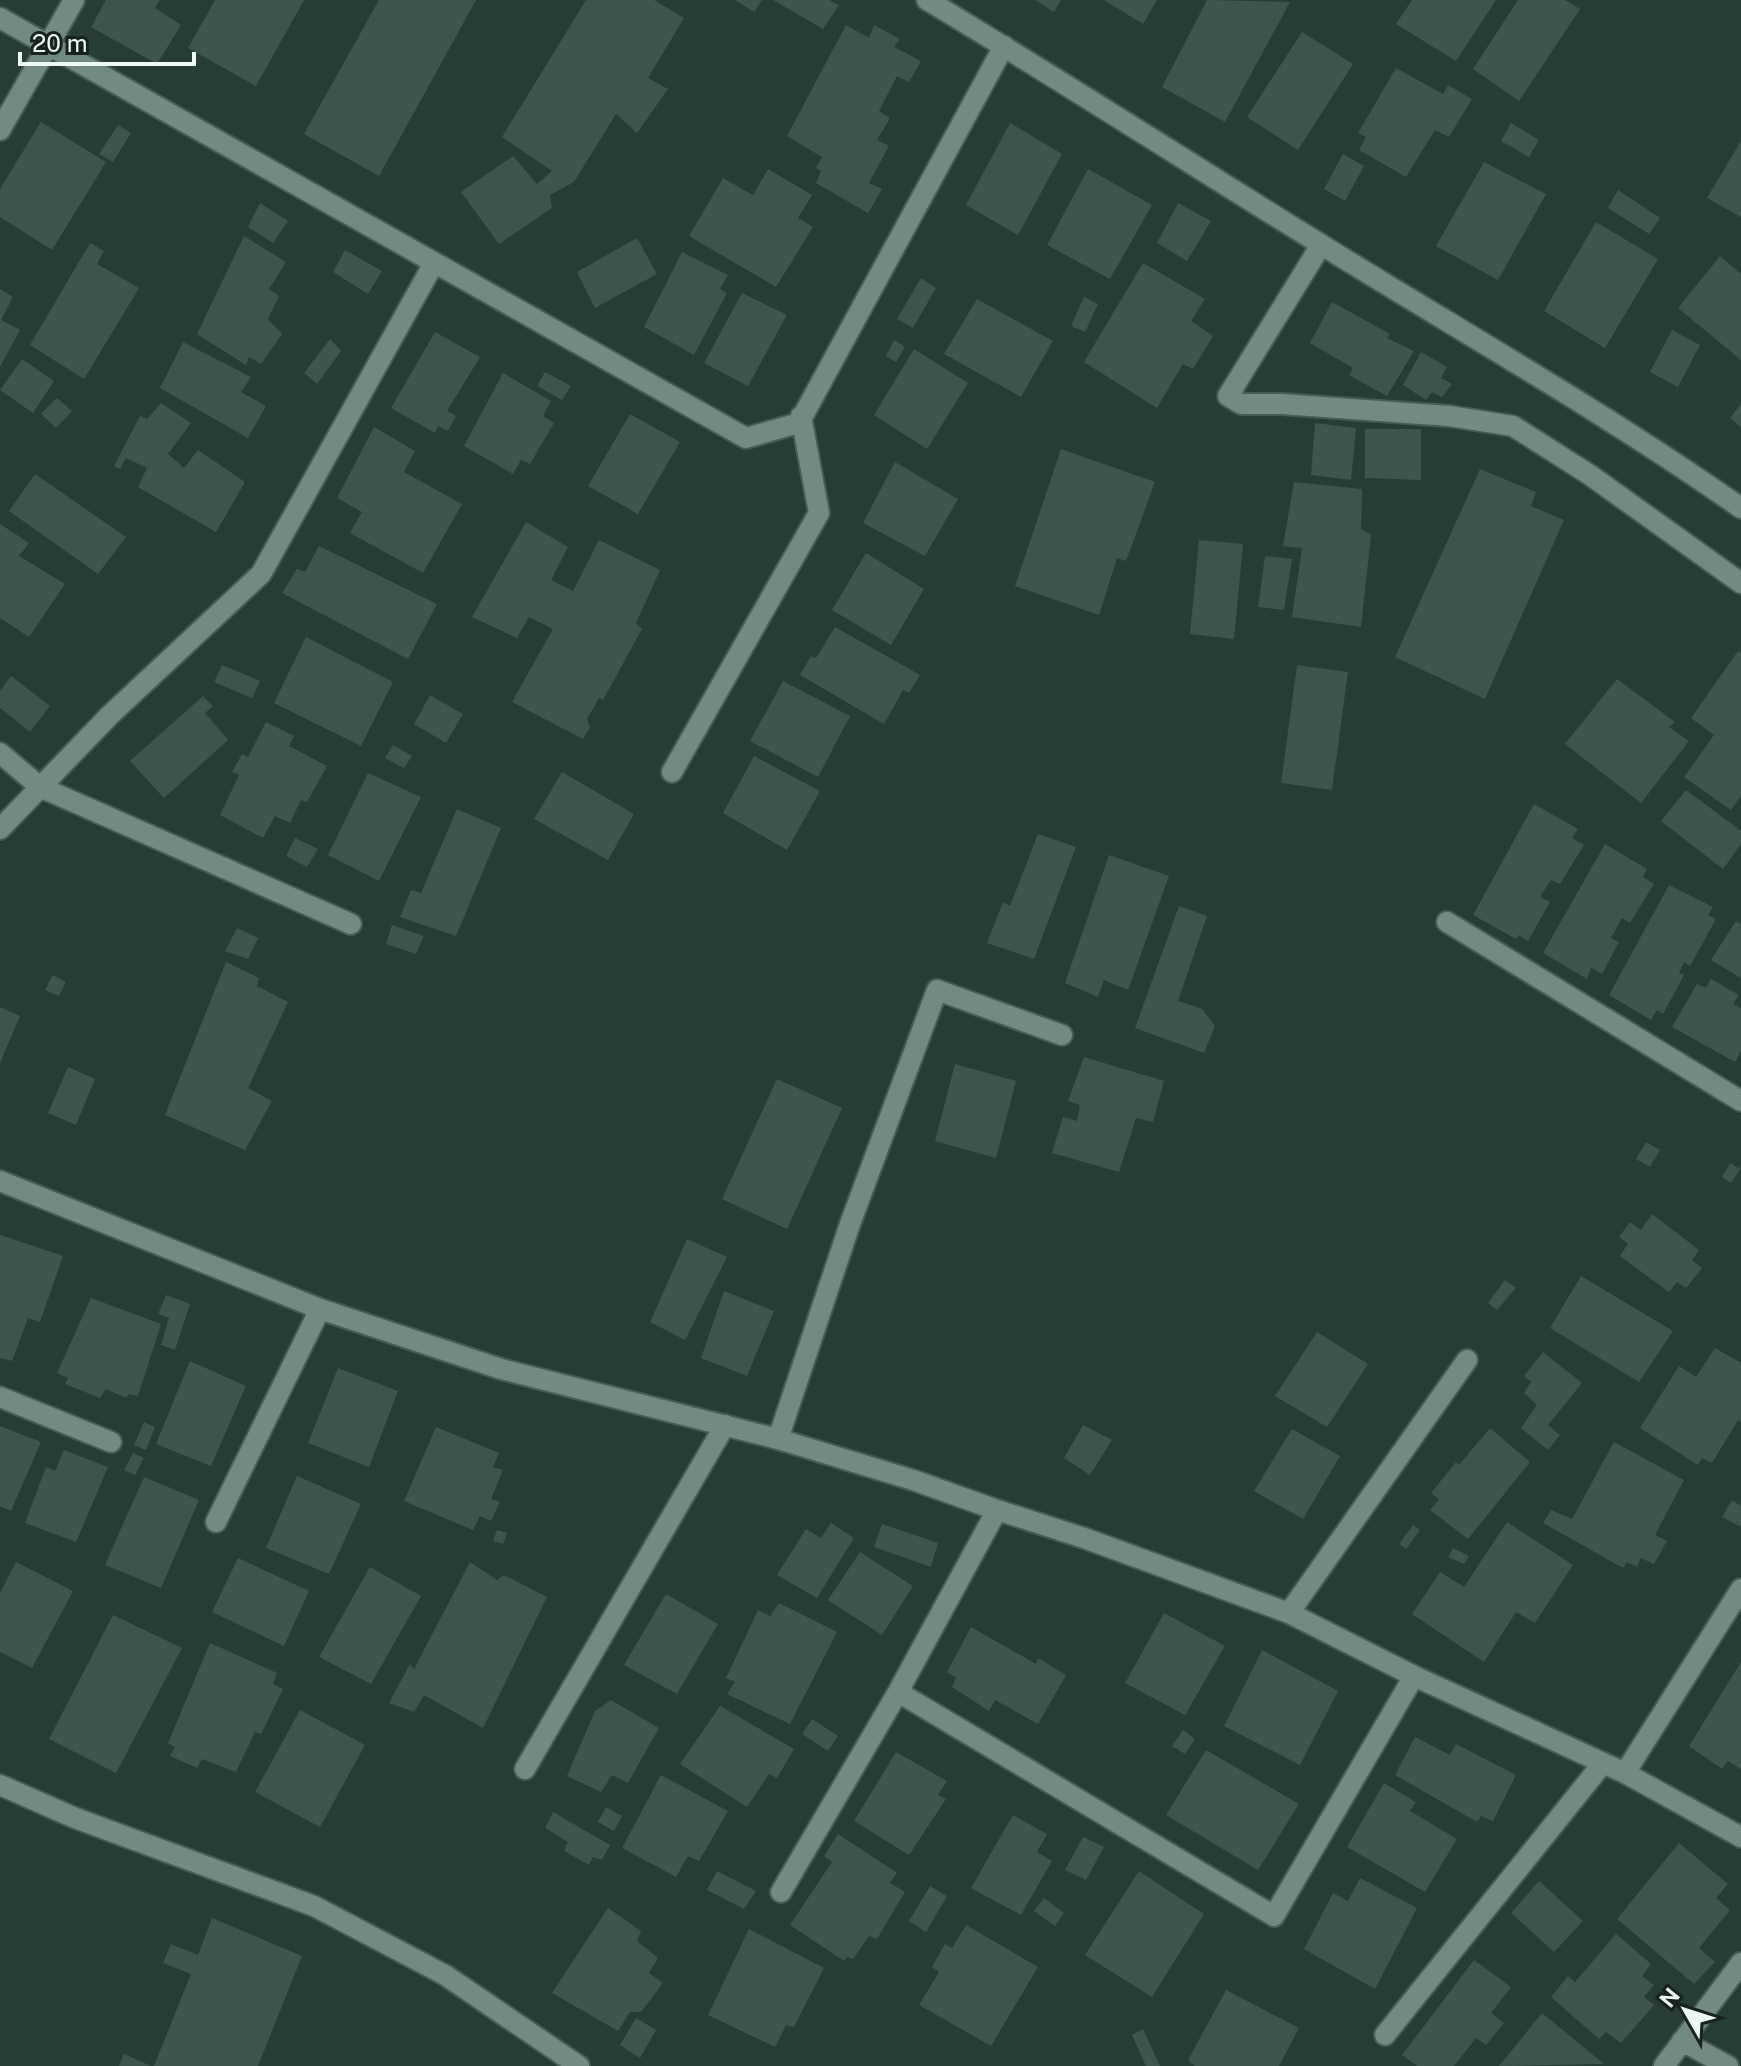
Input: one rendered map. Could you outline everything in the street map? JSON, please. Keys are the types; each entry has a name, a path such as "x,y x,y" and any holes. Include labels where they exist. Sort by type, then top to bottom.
{"street":[{"path":"0,130 74,0"},
{"path":"927,0 1678,464 1741,508"},
{"path":"0,18 746,438 799,423 1004,46"},
{"path":"1321,245 1228,396 1241,404 1449,416 1513,426 1590,475 1741,583"},
{"path":"0,829 110,715 261,574 434,263"},
{"path":"672,772 819,513 801,416"},
{"path":"0,753 40,787 351,924"},
{"path":"1447,922 1741,1101"},
{"path":"778,1439 850,1224 937,990 1062,1035"},
{"path":"0,1181 320,1309 501,1369 778,1439 913,1480 1289,1613 1414,1676 1625,1773 1741,1837"},
{"path":"216,1522 320,1309"},
{"path":"1289,1613 1467,1360"},
{"path":"0,1397 111,1442"},
{"path":"525,1769 725,1425"},
{"path":"781,1892 898,1692 997,1510"},
{"path":"1625,1773 1741,1589"},
{"path":"898,1692 1274,1916 1414,1676"},
{"path":"1385,2035 1603,1763"},
{"path":"0,1785 75,1818 314,1906 445,1975 579,2066"},
{"path":"1664,2066 1741,1963"},
{"path":"1682,2041 1728,2066"}],"building":[{"path":"106,0 160,0 155,8 181,25 157,64 91,27"},
{"path":"215,0 304,0 256,86 188,48"},
{"path":"379,0 476,0 379,176 304,134"},
{"path":"586,0 654,0 684,18 648,78 668,89 637,133 616,114 574,182 550,195 552,208 499,244 461,192 513,156 537,184 552,171 502,137"},
{"path":"735,0 762,0 754,12"},
{"path":"773,0 829,0 839,5 823,29"},
{"path":"1035,0 1061,0 1054,12"},
{"path":"1104,0 1157,0 1143,24"},
{"path":"1207,0 1290,2 1225,122 1162,87"},
{"path":"1412,0 1496,0 1456,61 1396,24"},
{"path":"1518,0 1565,0 1580,9 1519,101 1473,69"},
{"path":"846,25 869,38 874,25 900,39 894,47 921,61 909,82 897,76 879,111 890,118 877,140 889,146 869,183 882,189 868,213 816,183 821,171 816,168 822,157 787,136"},
{"path":"1302,32 1353,64 1298,150 1247,117"},
{"path":"1396,68 1443,94 1448,85 1472,99 1449,137 1435,130 1406,177 1359,150 1366,137 1358,133"},
{"path":"41,122 106,162 52,250 0,217 0,189"},
{"path":"1010,123 1062,154 1018,235 966,205"},
{"path":"1511,123 1539,140 1529,157 1501,141"},
{"path":"118,125 131,133 113,162 99,154"},
{"path":"1741,141 1741,217 1707,198"},
{"path":"1343,154 1364,166 1345,201 1324,189"},
{"path":"1484,162 1546,194 1498,280 1436,246"},
{"path":"768,169 812,195 798,218 813,227 776,287 689,236 723,178 753,195"},
{"path":"1088,169 1152,205 1110,279 1047,245"},
{"path":"1618,190 1660,218 1649,234 1608,208"},
{"path":"260,203 288,221 273,243 248,227"},
{"path":"1178,203 1211,221 1187,261 1157,243"},
{"path":"1596,222 1658,259 1605,348 1544,311"},
{"path":"244,236 286,262 269,289 279,296 268,319 282,334 261,364 249,357 246,365 197,334"},
{"path":"637,238 657,274 595,308 577,272"},
{"path":"90,243 104,251 97,264 139,288 84,379 30,345"},
{"path":"345,250 382,271 368,294 333,272"},
{"path":"682,252 728,275 720,289 727,293 694,355 644,327"},
{"path":"1720,256 1741,274 1741,360 1678,308"},
{"path":"1143,263 1205,299 1191,321 1213,336 1193,369 1183,364 1157,408 1084,362"},
{"path":"921,278 936,288 913,328 897,319"},
{"path":"0,289 13,297 1,320 20,330 0,367"},
{"path":"742,293 787,315 748,386 704,363"},
{"path":"1084,297 1098,304 1085,332 1071,326"},
{"path":"977,299 1053,341 1021,397 944,354"},
{"path":"1332,302 1390,334 1387,338 1414,351 1387,396 1349,375 1353,368 1310,343"},
{"path":"1672,330 1700,345 1678,387 1650,372"},
{"path":"435,332 480,357 447,411 456,416 448,431 438,426 435,433 391,408"},
{"path":"330,339 341,351 317,384 304,373"},
{"path":"894,340 905,347 896,362 886,356"},
{"path":"183,342 251,377 241,392 266,406 248,438 160,388"},
{"path":"914,349 968,383 927,449 874,415"},
{"path":"1421,352 1447,367 1441,378 1452,384 1442,397 1432,392 1426,400 1403,385"},
{"path":"22,359 54,381 33,413 0,390"},
{"path":"545,372 571,386 562,400 537,386"},
{"path":"503,373 551,401 543,416 554,423 530,464 521,460 513,474 464,446"},
{"path":"57,398 72,411 56,428 41,414"},
{"path":"161,403 191,423 168,454 184,468 198,450 245,482 216,532 138,487 147,468 126,458 120,469 114,466 140,416 147,419"},
{"path":"1741,404 1741,427 1730,418"},
{"path":"630,414 680,442 638,514 588,486"},
{"path":"1315,423 1356,428 1351,480 1311,475"},
{"path":"374,427 415,451 404,472 462,504 423,573 350,533 362,512 337,498"},
{"path":"1365,429 1421,429 1421,480 1365,478"},
{"path":"1061,449 1155,482 1126,561 1117,558 1099,615 1015,586"},
{"path":"895,462 958,499 925,556 863,523"},
{"path":"1480,469 1536,492 1531,506 1564,520 1485,699 1395,657"},
{"path":"35,474 126,537 98,574 9,511"},
{"path":"1294,482 1362,489 1361,529 1371,535 1361,627 1292,617 1302,548 1283,546"},
{"path":"526,522 568,547 551,580 573,591 599,540 660,570 636,623 642,629 603,700 599,698 587,719 590,727 583,739 512,702 553,629 529,617 517,638 472,617"},
{"path":"0,524 29,543 19,556 65,584 29,637 0,618"},
{"path":"1199,540 1243,544 1234,639 1190,634"},
{"path":"319,546 437,604 408,659 282,593 297,569 305,572"},
{"path":"866,553 924,589 891,645 832,610"},
{"path":"1265,556 1292,559 1284,610 1258,607"},
{"path":"835,627 920,675 909,693 903,690 884,724 800,675 811,656 816,658"},
{"path":"306,637 393,682 361,746 274,703"},
{"path":"1738,651 1741,653 1741,796 1731,810 1684,777 1714,735 1691,718"},
{"path":"222,665 260,681 252,698 214,682"},
{"path":"1297,665 1348,672 1332,790 1281,783"},
{"path":"11,676 50,706 30,732 0,708 0,691"},
{"path":"1617,679 1675,722 1669,727 1689,741 1641,803 1565,744"},
{"path":"783,681 850,716 818,777 750,741"},
{"path":"430,695 463,714 446,743 414,724"},
{"path":"203,696 213,706 205,713 228,740 164,798 130,761"},
{"path":"266,722 294,736 289,746 327,766 307,802 301,800 290,823 275,816 263,838 220,815 239,775 232,772 242,754 248,757"},
{"path":"393,745 412,756 404,768 385,758"},
{"path":"754,756 820,791 787,850 723,813"},
{"path":"562,772 634,814 608,860 534,819"},
{"path":"368,773 421,797 379,881 328,855"},
{"path":"1686,790 1741,831 1741,844 1723,869 1661,821"},
{"path":"1534,804 1578,829 1572,838 1584,845 1560,884 1551,880 1540,897 1550,902 1528,941 1519,935 1516,939 1473,915"},
{"path":"457,809 501,828 456,936 400,917 411,890 421,893"},
{"path":"1038,834 1076,847 1034,959 987,943 1003,902 1010,906"},
{"path":"295,838 318,849 307,867 286,856"},
{"path":"1605,844 1647,869 1643,877 1654,884 1630,923 1622,918 1611,938 1619,942 1602,974 1591,968 1587,979 1543,953"},
{"path":"1109,855 1169,876 1128,990 1104,980 1098,997 1065,983"},
{"path":"1669,885 1713,907 1708,915 1716,919 1690,966 1684,962 1679,973 1684,975 1663,1014 1657,1010 1651,1020 1609,995"},
{"path":"1179,906 1207,916 1178,1001 1202,1009 1215,1026 1204,1053 1135,1028"},
{"path":"1736,921 1741,924 1741,978 1711,960"},
{"path":"392,925 424,936 416,954 386,944"},
{"path":"237,928 258,938 248,959 225,951"},
{"path":"226,962 259,978 257,986 288,1002 248,1088 272,1101 245,1150 165,1115"},
{"path":"53,975 66,982 59,996 45,990"},
{"path":"1711,979 1739,995 1733,1004 1741,1008 1741,1051 1735,1062 1672,1027 1697,984 1706,988"},
{"path":"0,1007 20,1016 0,1063"},
{"path":"1084,1057 1164,1081 1153,1122 1136,1118 1119,1172 1052,1153 1063,1117 1077,1121 1080,1105 1068,1101"},
{"path":"955,1064 1016,1081 996,1158 935,1141"},
{"path":"68,1067 95,1079 76,1125 48,1113"},
{"path":"777,1079 842,1108 787,1229 722,1199"},
{"path":"1646,1142 1660,1150 1650,1167 1636,1159"},
{"path":"1730,1163 1740,1169 1731,1183 1722,1177"},
{"path":"1652,1214 1699,1250 1692,1260 1702,1268 1686,1288 1677,1282 1669,1292 1620,1256 1628,1244 1619,1237 1630,1222 1641,1230"},
{"path":"0,1235 63,1256 40,1322 28,1318 12,1361 0,1358"},
{"path":"687,1239 727,1257 685,1340 650,1322"},
{"path":"1581,1276 1673,1331 1639,1382 1550,1328"},
{"path":"1505,1280 1516,1288 1497,1310 1488,1303"},
{"path":"724,1291 774,1311 747,1376 701,1358"},
{"path":"166,1295 190,1304 175,1350 161,1345 169,1318 158,1314"},
{"path":"91,1298 161,1324 138,1396 129,1394 126,1398 106,1389 100,1398 65,1384 68,1378 57,1373"},
{"path":"1317,1332 1368,1364 1327,1427 1275,1396"},
{"path":"1715,1348 1741,1363 1741,1422 1738,1420 1712,1463 1702,1458 1698,1465 1640,1428 1679,1366 1696,1377"},
{"path":"1543,1352 1582,1383 1548,1425 1560,1435 1548,1450 1521,1428 1537,1405 1524,1393 1531,1382 1524,1376"},
{"path":"190,1361 246,1386 211,1466 156,1444"},
{"path":"338,1368 398,1391 369,1467 308,1443"},
{"path":"144,1422 155,1427 146,1450 134,1445"},
{"path":"1083,1425 1112,1440 1090,1475 1064,1458"},
{"path":"0,1426 41,1442 11,1511 0,1506"},
{"path":"436,1427 499,1453 493,1467 503,1470 491,1499 500,1502 491,1521 480,1516 473,1530 404,1501"},
{"path":"1490,1428 1530,1462 1468,1539 1430,1510 1439,1499 1431,1493"},
{"path":"1292,1429 1340,1456 1303,1519 1254,1491"},
{"path":"1614,1442 1684,1480 1655,1535 1667,1541 1654,1564 1641,1558 1637,1567 1627,1562 1623,1568 1543,1523 1551,1510 1572,1519"},
{"path":"64,1450 108,1467 76,1542 25,1523 46,1467 55,1471"},
{"path":"133,1453 144,1458 135,1475 124,1470"},
{"path":"297,1476 361,1504 329,1574 266,1548"},
{"path":"144,1477 199,1500 161,1588 105,1565"},
{"path":"1732,1500 1741,1506 1741,1527 1722,1517"},
{"path":"1507,1522 1573,1565 1535,1623 1516,1612 1484,1662 1412,1614 1440,1572 1464,1587"},
{"path":"831,1523 854,1538 817,1598 777,1575 806,1529 821,1538"},
{"path":"882,1524 938,1543 931,1567 874,1547"},
{"path":"1413,1525 1420,1530 1406,1549 1399,1544"},
{"path":"497,1530 507,1533 503,1544 493,1541"},
{"path":"1453,1548 1469,1556 1464,1564 1448,1557"},
{"path":"860,1552 913,1586 882,1635 828,1600"},
{"path":"238,1558 309,1591 284,1646 212,1612"},
{"path":"16,1562 73,1591 32,1668 0,1652 0,1593"},
{"path":"470,1562 497,1580 504,1575 547,1597 483,1728 424,1695 414,1712 389,1703 410,1664 414,1669"},
{"path":"370,1567 421,1596 371,1684 319,1657"},
{"path":"666,1594 718,1624 677,1694 624,1665"},
{"path":"779,1603 837,1632 790,1724 727,1694 735,1682 726,1678 758,1610 770,1616"},
{"path":"1164,1613 1225,1646 1185,1715 1125,1683"},
{"path":"113,1615 182,1648 116,1773 49,1739"},
{"path":"971,1627 1036,1664 1038,1658 1066,1675 1038,1724 995,1700 989,1711 952,1687 956,1678 947,1672"},
{"path":"210,1643 277,1673 273,1684 283,1689 261,1734 255,1732 236,1772 202,1759 197,1768 170,1756 175,1747 168,1743"},
{"path":"1262,1650 1338,1691 1300,1765 1224,1726"},
{"path":"1741,1662 1741,1769 1728,1761 1722,1769 1689,1746"},
{"path":"611,1700 659,1728 628,1783 612,1775 601,1792 567,1776 595,1711"},
{"path":"720,1706 794,1749 777,1778 769,1774 747,1807 680,1764"},
{"path":"300,1710 365,1745 320,1827 255,1792"},
{"path":"812,1719 838,1736 828,1751 802,1734"},
{"path":"1183,1730 1195,1739 1185,1754 1172,1746"},
{"path":"1415,1737 1450,1755 1456,1744 1516,1775 1493,1821 1481,1816 1477,1822 1395,1775"},
{"path":"1206,1750 1299,1804 1258,1870 1166,1815"},
{"path":"896,1752 947,1781 938,1795 946,1799 909,1855 854,1821"},
{"path":"661,1775 728,1811 699,1861 688,1856 676,1877 622,1848"},
{"path":"1384,1783 1416,1802 1410,1811 1457,1839 1425,1892 1347,1847"},
{"path":"606,1807 622,1816 614,1831 598,1822"},
{"path":"553,1812 610,1845 602,1860 593,1857 589,1865 564,1851 568,1842 545,1828"},
{"path":"1013,1815 1047,1834 1037,1852 1052,1861 1021,1915 971,1888"},
{"path":"838,1834 897,1873 890,1883 905,1892 877,1939 869,1936 853,1959 847,1957 844,1961 790,1925 832,1862 824,1856"},
{"path":"1083,1837 1104,1847 1086,1880 1065,1870"},
{"path":"1679,1843 1728,1884 1716,1898 1730,1910 1699,1948 1715,1962 1694,1984 1617,1919"},
{"path":"717,1871 756,1891 744,1909 707,1890"},
{"path":"1139,1871 1204,1914 1152,1997 1085,1955"},
{"path":"1360,1878 1417,1908 1375,1989 1304,1949 1333,1893 1348,1901"},
{"path":"1539,1881 1583,1921 1554,1952 1511,1913"},
{"path":"930,1886 947,1896 926,1932 909,1921"},
{"path":"1044,1898 1064,1913 1055,1926 1034,1911"},
{"path":"608,1908 641,1931 637,1941 658,1958 649,1973 663,1983 641,2012 630,2012 618,2031 552,1993"},
{"path":"212,1918 302,1956 258,2066 154,2066 191,1974 163,1963 171,1944 198,1955"},
{"path":"966,1925 1038,1967 991,2046 919,2005 939,1972 932,1967 945,1944 952,1948"},
{"path":"749,1929 824,1968 794,2027 786,2025 775,2047 708,2015"},
{"path":"1616,1934 1651,1964 1642,1976 1654,1985 1644,1997 1654,2005 1621,2043 1606,2032 1599,2039 1551,1997 1568,1976 1575,1982"},
{"path":"1474,1960 1511,1987 1491,2013 1504,2023 1486,2045 1476,2038 1454,2066 1417,2066 1402,2055"},
{"path":"1226,1990 1299,2028 1279,2066 1195,2066 1188,2060"},
{"path":"1542,2013 1604,2064 1499,2066"},
{"path":"636,2018 656,2030 640,2058 620,2045"},
{"path":"1143,2029 1160,2066 1146,2066 1132,2035"},
{"path":"124,2054 151,2066 119,2066"}]}
